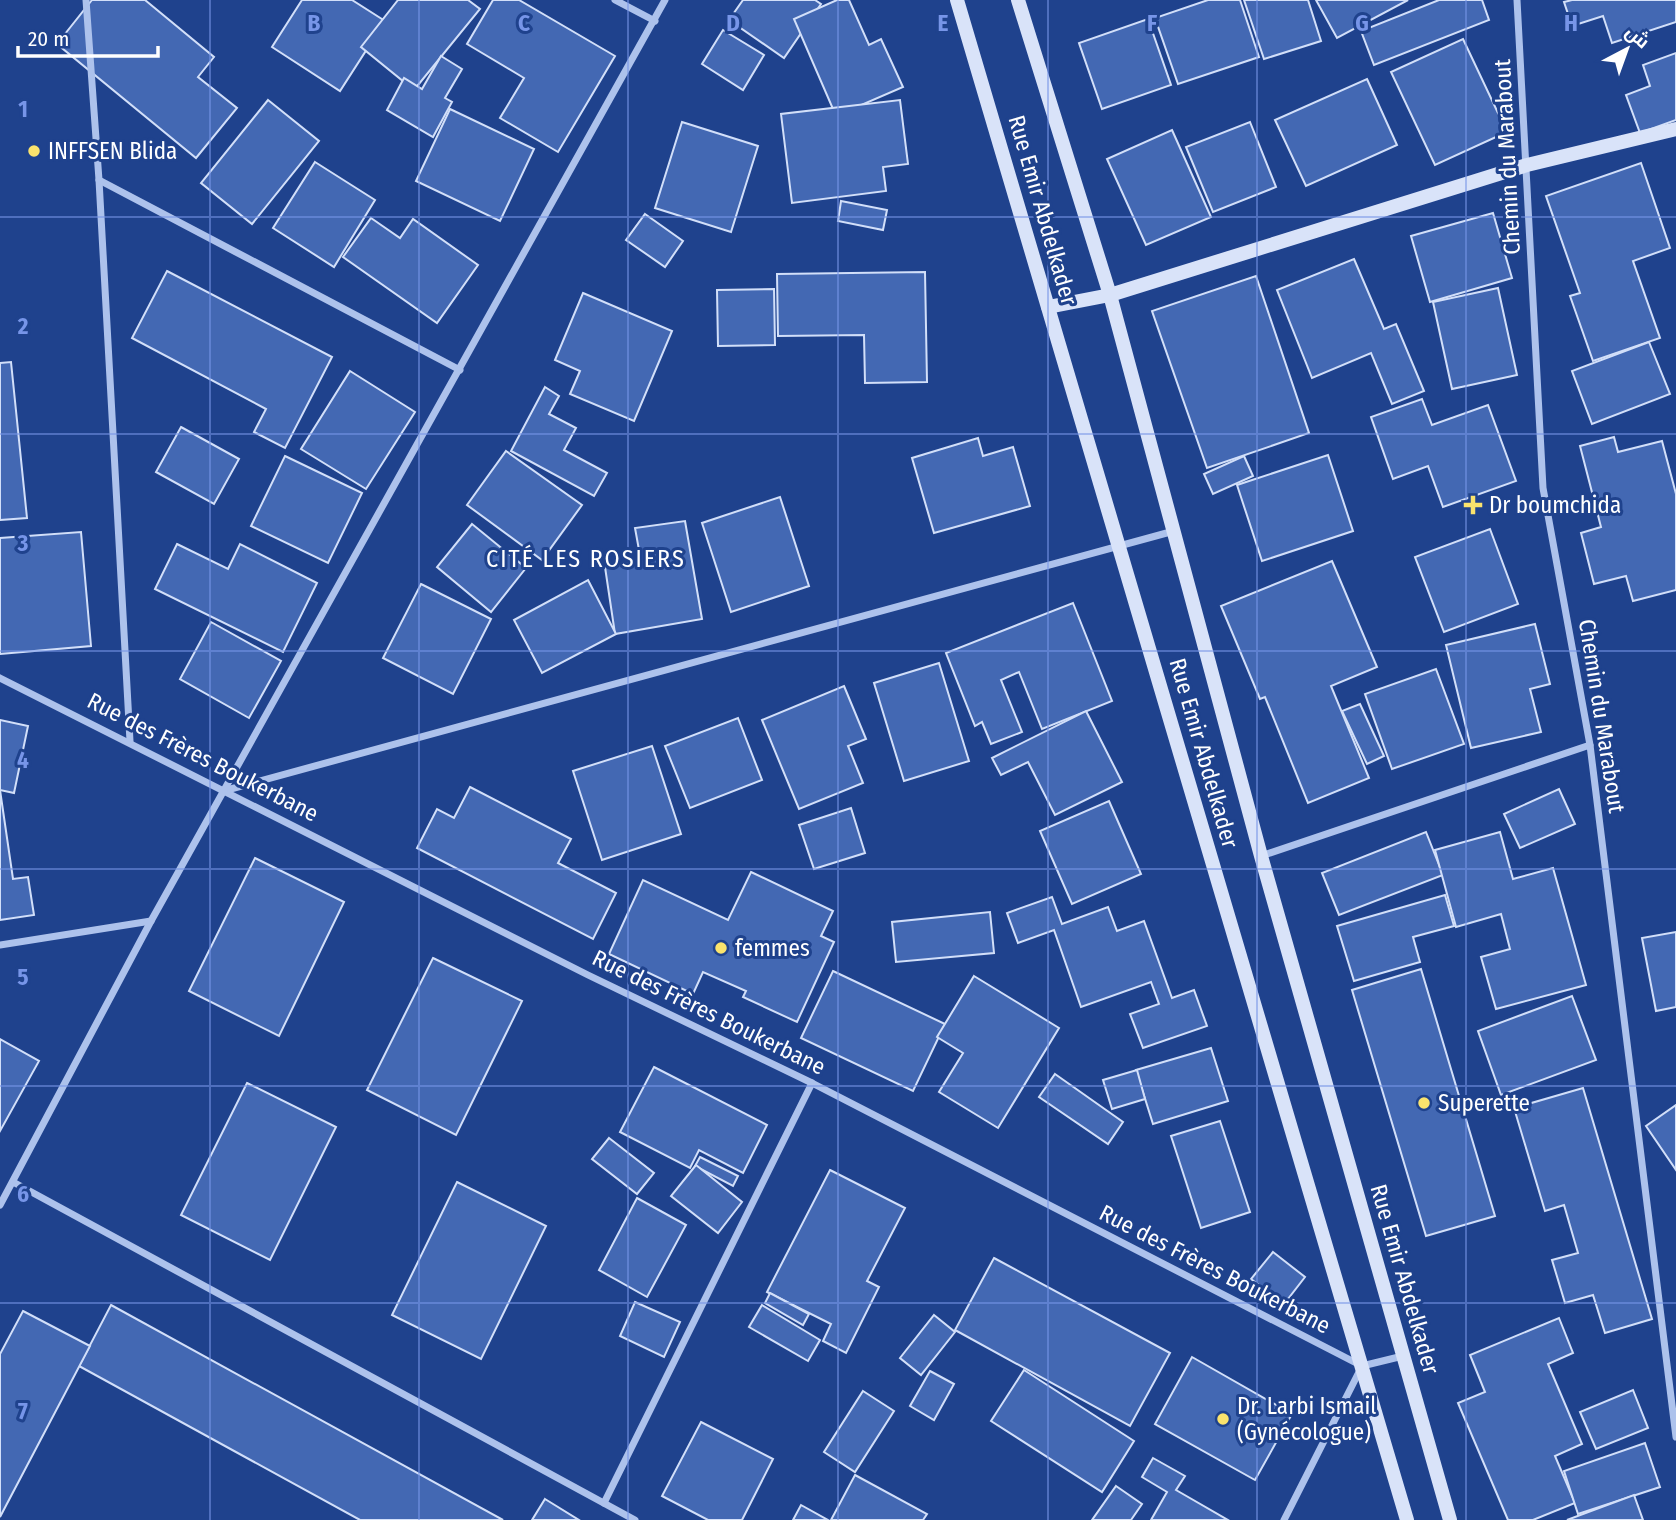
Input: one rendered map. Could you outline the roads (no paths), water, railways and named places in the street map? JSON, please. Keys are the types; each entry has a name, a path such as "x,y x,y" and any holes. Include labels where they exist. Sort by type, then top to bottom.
{"street":[{"path":"86,0 99,180 130,741"},
{"path":"615,0 654,21"},
{"path":"0,1205 151,921 227,790 665,0"},
{"name":"Rue Emir Abdelkader","path":"957,0 1408,1520"},
{"name":"Rue Emir Abdelkader","path":"1019,0 1110,295 1261,856 1450,1520"},
{"name":"Chemin du Marabout","path":"1517,0 1544,488 1591,746 1676,1437"},
{"path":"1048,307 1110,295 1527,165 1676,129"},
{"path":"99,180 460,370"},
{"path":"227,790 1174,531"},
{"name":"Rue des Frères Boukerbane","path":"0,678 130,741 588,975 812,1083 1362,1366"},
{"path":"1261,856 1591,746"},
{"path":"0,945 151,921"},
{"path":"604,1503 812,1083"},
{"path":"13,1182 635,1520"},
{"path":"1284,1520 1362,1366 1403,1356"}],"place":[{"name":"INFFSEN Blida","path":"34,151"},
{"name":"Dr boumchida","path":"1473,505"},
{"name":"femmes","path":"721,948"},
{"name":"Superette","path":"1424,1103"},
{"name":"Dr. Larbi Ismail (Gynécologue)","path":"1223,1419"}],"district":[{"name":"CITÉ LES ROSIERS","path":"586,559"}]}
